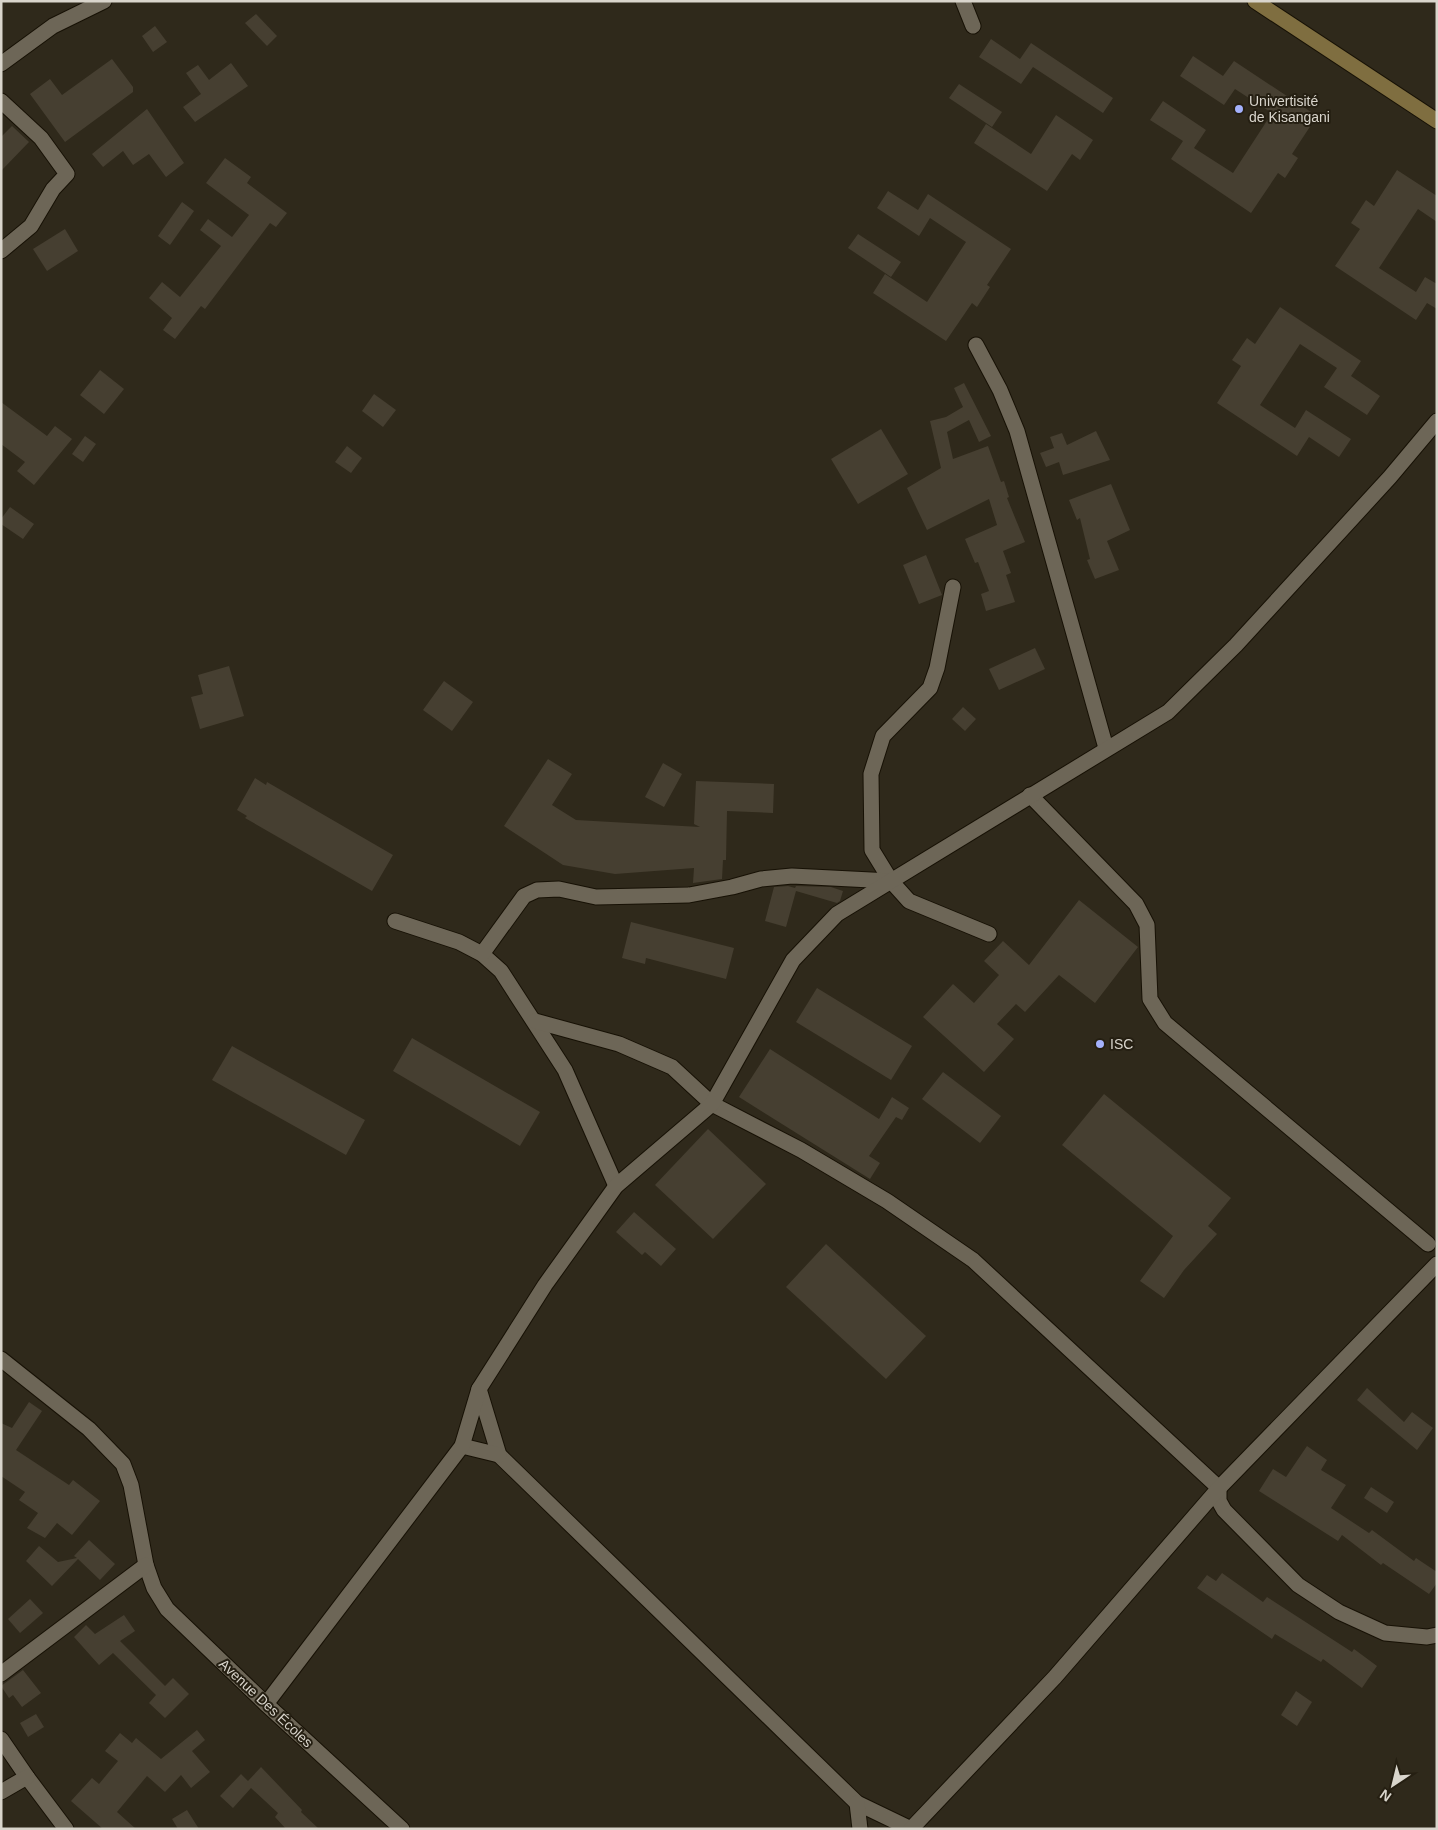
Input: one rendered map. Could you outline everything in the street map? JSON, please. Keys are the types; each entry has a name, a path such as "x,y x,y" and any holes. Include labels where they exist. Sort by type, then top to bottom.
{"main road":[{"path":"1255,1 1437,121"}],"street":[{"path":"1,64 53,26 104,1"},
{"path":"963,1 972,26"},
{"path":"1,101 41,138 67,174 53,189 31,226 1,252"},
{"path":"976,345 1000,390 1017,431 1106,748"},
{"path":"266,1704 462,1446 479,1389 545,1285 616,1186 712,1104 793,960 838,914 1106,748 1168,712 1236,645 1390,477 1437,421"},
{"path":"953,586 930,688 882,736 871,774 872,850 891,881 909,901 990,934"},
{"path":"1030,795 1136,904 1148,925 1150,999 1165,1023 1432,1243 1423,1278"},
{"path":"482,954 524,896 537,890 559,889 596,897 689,895 732,887 761,879 792,876 891,881"},
{"path":"395,921 459,942 482,954 501,971 565,1070 616,1186"},
{"path":"535,1021 620,1044 672,1067 712,1104 801,1150 872,1192 973,1260 1219,1488 1219,1501 1224,1510 1298,1585 1339,1612 1384,1633 1427,1637 1437,1635"},
{"path":"479,1389 499,1455 857,1802 911,1829 1054,1677 1219,1488 1437,1264"},
{"name":"Avenue Des Écoles","path":"1,1359 89,1430 109,1448 122,1464 131,1485 146,1565 154,1588 167,1609 266,1704 402,1829"},
{"path":"462,1446 499,1455"},
{"path":"1,1674 146,1565"},
{"path":"1,1739 27,1778 66,1829"},
{"path":"1,1792 27,1778"},
{"path":"857,1802 860,1829"}],"building":[{"path":"256,14 277,36 267,46 245,23"},
{"path":"155,26 167,42 153,52 142,36"},
{"path":"991,39 1020,59 1031,43 1113,98 1103,113 1033,67 1021,84 979,57"},
{"path":"1193,56 1223,76 1234,61 1317,116 1292,154 1298,158 1285,178 1278,173 1251,213 1171,159 1183,141 1150,120 1163,101 1206,130 1194,148 1233,173 1272,113 1235,89 1224,105 1180,76"},
{"path":"112,59 133,87 133,92 65,142 30,94 50,79 62,95"},
{"path":"231,63 248,86 195,122 183,107 201,94 186,73 198,65 209,80"},
{"path":"959,84 1002,112 992,127 949,98"},
{"path":"147,109 184,163 166,177 149,154 133,165 123,151 103,167 92,154"},
{"path":"1056,115 1093,140 1080,160 1072,154 1047,191 974,143 986,124 1031,154"},
{"path":"12,126 29,142 1,171 1,137"},
{"path":"225,158 251,177 247,183 287,213 276,227 270,223 205,309 201,306 175,339 163,330 172,318 149,298 162,282 180,297 221,246 200,230 208,219 232,237 249,215 206,183"},
{"path":"1397,170 1437,196 1437,222 1418,209 1379,268 1416,292 1425,277 1437,284 1437,309 1427,303 1416,320 1335,266 1360,229 1351,223 1366,200 1374,206"},
{"path":"888,191 918,210 928,194 1011,249 987,285 990,287 977,307 972,303 946,341 873,293 885,274 927,302 966,242 930,218 919,236 877,208"},
{"path":"182,202 194,211 170,245 158,236"},
{"path":"65,229 78,251 47,271 33,249"},
{"path":"858,234 901,262 891,277 848,248"},
{"path":"1280,307 1361,361 1351,376 1380,396 1367,415 1324,387 1337,368 1300,344 1260,405 1295,428 1306,410 1351,439 1339,457 1309,437 1297,456 1217,403 1241,366 1232,360 1247,338 1255,344"},
{"path":"100,370 124,389 104,414 80,395"},
{"path":"964,383 991,436 979,442 969,420 947,432 953,459 988,446 1001,482 1004,481 1009,497 1007,498 1025,542 1003,551 1011,573 1006,575 1015,602 986,611 981,594 989,591 978,562 975,563 965,539 997,525 989,499 927,530 907,488 941,468 930,421 946,417 963,407 954,388"},
{"path":"374,394 396,410 383,427 362,411"},
{"path":"1,402 47,436 55,426 72,439 34,485 17,471 25,462 1,444"},
{"path":"881,429 908,474 858,504 831,459"},
{"path":"1096,431 1110,460 1063,475 1059,462 1046,467 1040,453 1054,448 1050,437 1062,433 1067,445"},
{"path":"85,436 96,444 83,462 72,454"},
{"path":"347,446 362,458 351,473 335,462"},
{"path":"1111,484 1130,530 1107,541 1119,570 1095,579 1087,560 1090,559 1080,518 1077,520 1069,500"},
{"path":"10,507 34,524 23,539 1,524 1,519"},
{"path":"926,555 942,595 919,604 903,565"},
{"path":"1035,648 1045,669 999,690 989,669"},
{"path":"229,666 244,716 200,729 191,697 203,694 198,675"},
{"path":"444,681 473,702 452,731 423,710"},
{"path":"963,707 976,719 965,731 952,719"},
{"path":"548,759 572,774 552,805 576,820 700,827 694,824 696,781 774,784 773,813 727,811 726,860 723,860 722,879 693,883 694,868 615,874 563,865 504,826"},
{"path":"663,763 682,774 664,807 645,797"},
{"path":"255,778 266,785 267,782 393,855 372,891 245,818 247,816 237,810"},
{"path":"788,886 795,888 796,886 831,887 843,891 840,901 837,903 796,891 786,927 765,921 774,887"},
{"path":"1079,900 1138,947 1095,1003 1059,975 1025,1012 1016,1004 997,1024 1014,1039 984,1072 923,1017 953,984 974,1003 999,975 984,961 1003,941 1029,965"},
{"path":"631,922 734,948 726,979 646,958 645,964 622,958"},
{"path":"817,988 912,1046 891,1080 796,1022"},
{"path":"412,1038 540,1112 520,1146 393,1071"},
{"path":"232,1046 365,1120 346,1155 212,1080"},
{"path":"770,1049 879,1119 892,1097 909,1108 902,1120 896,1117 869,1156 880,1163 870,1179 739,1097"},
{"path":"943,1072 1001,1116 980,1143 922,1099"},
{"path":"1104,1094 1231,1198 1208,1226 1217,1234 1184,1270 1164,1298 1140,1281 1173,1236 1062,1145"},
{"path":"708,1129 766,1184 713,1239 655,1185"},
{"path":"634,1212 676,1249 661,1266 645,1252 642,1255 616,1232"},
{"path":"826,1244 926,1336 886,1379 786,1287"},
{"path":"1367,1388 1404,1422 1412,1412 1433,1428 1417,1450 1357,1400"},
{"path":"29,1402 42,1411 16,1450 69,1485 73,1480 100,1501 72,1535 57,1523 45,1538 27,1528 38,1513 19,1500 25,1492 1,1476 1,1423 12,1428"},
{"path":"1307,1446 1327,1460 1321,1470 1346,1485 1331,1508 1369,1533 1372,1530 1414,1561 1416,1558 1437,1572 1437,1583 1429,1594 1383,1563 1381,1565 1342,1535 1338,1541 1259,1491 1273,1469 1286,1477"},
{"path":"1371,1487 1394,1502 1387,1513 1364,1498"},
{"path":"89,1540 115,1564 100,1580 78,1559 52,1586 26,1561 39,1546 58,1562 77,1558 74,1556"},
{"path":"1222,1573 1263,1602 1267,1597 1352,1652 1354,1649 1377,1666 1362,1688 1323,1659 1321,1662 1275,1634 1272,1639 1197,1588 1207,1575 1216,1581"},
{"path":"30,1599 43,1613 20,1633 8,1619"},
{"path":"124,1615 135,1631 120,1641 165,1686 173,1678 189,1694 165,1718 149,1703 156,1695 113,1653 99,1665 74,1637 86,1625 95,1634"},
{"path":"23,1670 41,1693 22,1707 13,1695 9,1698 1,1686"},
{"path":"1296,1691 1312,1702 1297,1726 1281,1715"},
{"path":"36,1714 44,1727 28,1737 20,1723"},
{"path":"197,1730 205,1740 192,1751 210,1772 191,1788 181,1775 165,1792 147,1776 117,1812 136,1829 103,1829 71,1801 92,1778 99,1784 118,1761 105,1751 120,1733 132,1743 136,1738 161,1759"},
{"path":"261,1767 302,1810 301,1812 319,1829 286,1829 275,1817 278,1813 251,1788 233,1808 220,1796 241,1774 248,1781"},
{"path":"187,1810 199,1829 178,1829 172,1819"}],"place":[{"name":"Univertisité de Kisangani","path":"1239,109"},
{"name":"ISC","path":"1100,1044"}]}
